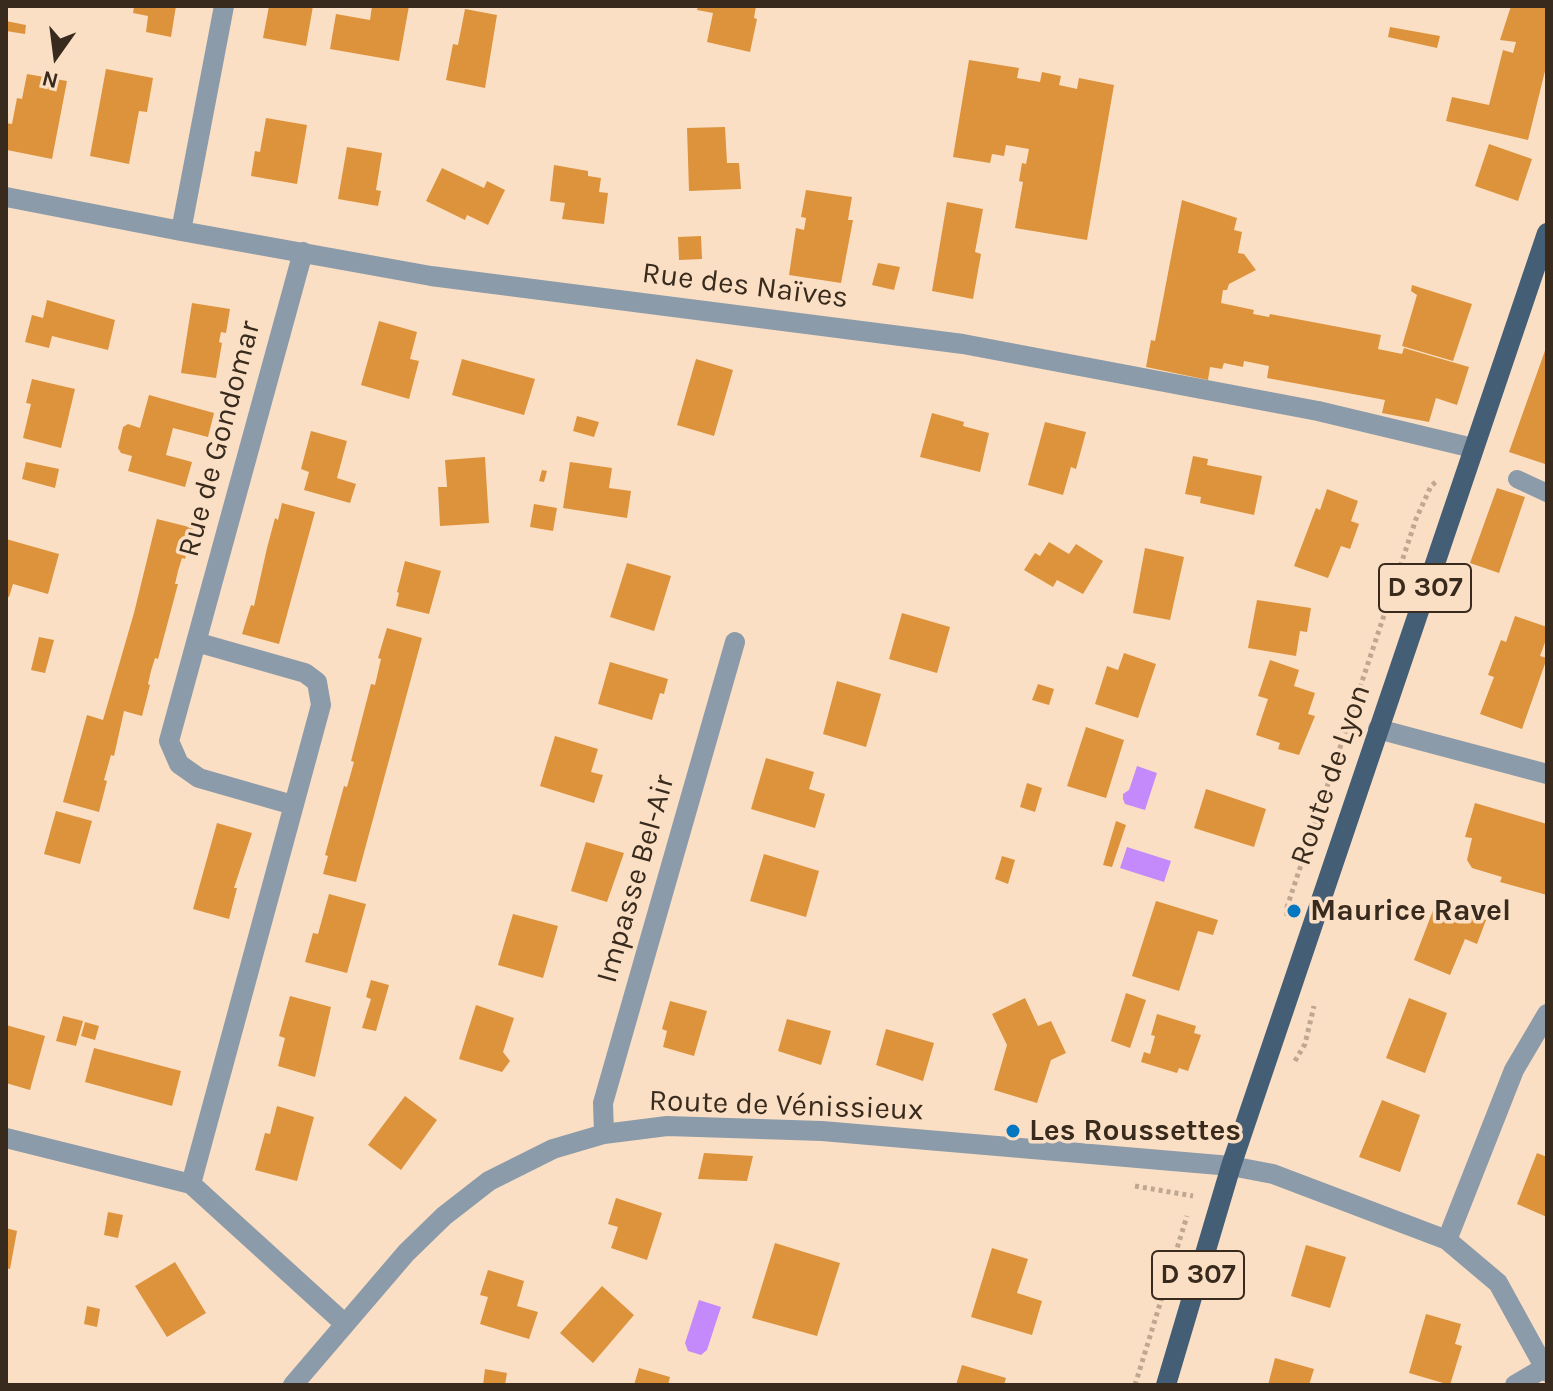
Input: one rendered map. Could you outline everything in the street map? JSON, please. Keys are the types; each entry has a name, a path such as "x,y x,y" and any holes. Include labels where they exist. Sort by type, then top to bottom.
{"main road":[{"name":"Route de Lyon","path":"1166,1385 1231,1166 1547,233"}],"street":[{"path":"181,231 224,6"},
{"name":"Rue des Naïves","path":"6,197 431,276 963,344 1318,411 1473,448"},
{"name":"Rue de Gondomar","path":"293,805 199,778 179,764 169,741 303,252"},
{"path":"191,1184 321,705 317,682 305,673 196,642"},
{"name":"Impasse Bel-Air","path":"604,1134 603,1103 735,642"},
{"path":"1378,729 1547,774"},
{"path":"1447,1240 1514,1070 1547,1014"},
{"name":"Route de Vénissieux","path":"293,1385 406,1253 444,1216 489,1181 553,1149 604,1134 667,1126 822,1131 1231,1166 1273,1174 1447,1240 1498,1283 1546,1370"},
{"path":"6,1138 191,1184 345,1324"},
{"path":"1515,1385 1546,1370"}],"lane":[{"path":"1517,479 1547,493"}],"path":[{"path":"1122,1183 1193,1196"}],"shaded area":[{"path":"1137,766 1157,773 1145,810 1125,804 1123,799"},
{"path":"1127,847 1171,861 1164,882 1120,868"},
{"path":"699,1300 721,1307 707,1350 701,1355 688,1351 685,1343"}],"building":[{"path":"134,6 176,6 171,37 146,32 148,16 133,13"},
{"path":"269,6 313,6 306,46 263,38"},
{"path":"372,6 409,6 399,61 330,49 336,14 370,20"},
{"path":"698,6 756,6 754,18 757,19 750,52 707,42 713,13 697,10"},
{"path":"1511,6 1547,6 1547,63 1528,140 1446,121 1452,97 1489,105 1503,50 1513,53 1516,42 1500,40"},
{"path":"465,9 497,15 485,88 446,80 453,44 458,45"},
{"path":"6,21 26,25 25,34 6,31"},
{"path":"1390,27 1440,36 1437,48 1388,37"},
{"path":"969,60 1019,68 1017,78 1040,82 1042,72 1061,76 1059,85 1077,89 1079,78 1114,85 1087,240 1015,228 1023,182 1019,181 1022,163 1026,164 1029,149 1006,145 1004,156 992,154 990,163 953,157"},
{"path":"106,69 153,78 147,112 139,111 129,164 90,156"},
{"path":"27,74 67,81 52,159 7,150 6,123 12,124 17,98 22,99"},
{"path":"266,118 307,125 297,184 251,176 255,151 260,152"},
{"path":"725,127 727,163 739,163 741,189 689,191 687,128"},
{"path":"1489,144 1532,159 1518,201 1475,186"},
{"path":"347,147 382,153 376,190 381,191 378,206 338,199"},
{"path":"554,165 588,171 588,176 601,178 599,192 608,193 604,224 562,219 565,203 550,201"},
{"path":"442,168 484,188 487,181 505,190 488,225 467,215 465,220 426,201"},
{"path":"806,190 852,197 848,220 853,220 841,283 789,275 796,228 804,230 806,218 801,217"},
{"path":"1182,200 1237,218 1234,230 1242,232 1238,253 1244,254 1256,270 1229,284 1227,290 1223,290 1221,303 1254,310 1253,314 1269,317 1270,314 1381,335 1378,349 1402,354 1404,348 1469,367 1457,405 1436,398 1429,422 1382,413 1385,400 1267,378 1269,366 1244,361 1243,367 1224,363 1222,369 1210,367 1208,380 1146,367 1151,340 1155,341"},
{"path":"947,202 983,209 975,252 981,254 973,299 932,291"},
{"path":"701,236 702,259 679,260 678,237"},
{"path":"878,263 900,267 894,290 872,285"},
{"path":"1412,285 1472,304 1453,361 1402,346 1417,295 1411,291"},
{"path":"47,300 115,320 108,350 52,336 49,348 25,342 32,315 43,318"},
{"path":"192,303 230,309 226,333 221,332 216,378 181,373"},
{"path":"379,321 417,332 410,359 419,361 409,399 361,385"},
{"path":"1547,345 1547,458 1545,464 1509,452"},
{"path":"462,359 535,379 524,415 452,395"},
{"path":"696,359 733,370 714,436 677,425"},
{"path":"32,379 75,389 61,448 23,438 31,404 26,403"},
{"path":"149,395 214,413 208,437 173,428 166,455 192,462 185,487 128,471 132,456 121,453 118,448 123,427 128,424 140,428"},
{"path":"932,413 989,433 980,472 920,457"},
{"path":"577,416 599,422 594,437 573,431"},
{"path":"1045,422 1086,432 1076,469 1071,467 1063,495 1028,485"},
{"path":"311,431 347,441 337,478 356,484 350,503 304,490 309,472 301,469"},
{"path":"1193,456 1208,459 1207,465 1262,476 1254,515 1200,503 1201,497 1185,494"},
{"path":"485,457 489,523 440,526 438,487 447,487 445,460"},
{"path":"26,462 59,469 55,488 22,479"},
{"path":"570,462 612,468 609,488 631,491 627,518 563,508"},
{"path":"542,470 547,471 544,482 539,481"},
{"path":"1497,488 1525,497 1499,573 1470,563"},
{"path":"1327,489 1358,501 1351,521 1359,524 1350,549 1341,546 1328,578 1294,566 1316,508 1320,510"},
{"path":"282,503 315,512 279,644 242,634 251,605 254,606 275,518 278,520"},
{"path":"534,504 557,508 553,531 530,527"},
{"path":"157,519 193,528 185,559 182,558 178,571 175,584 178,584 158,659 155,658 151,671 142,716 124,711 114,756 111,755 104,780 107,781 99,812 63,802 87,715 103,720"},
{"path":"6,539 59,554 48,594 13,584 9,597 6,596"},
{"path":"1049,542 1069,554 1076,544 1103,561 1083,594 1057,580 1053,587 1024,570 1035,553 1040,556"},
{"path":"1145,548 1184,557 1170,620 1133,613"},
{"path":"405,561 441,571 429,614 396,606"},
{"path":"627,563 671,576 654,631 610,617"},
{"path":"1257,600 1311,608 1307,632 1300,631 1296,656 1248,648"},
{"path":"902,613 950,627 937,673 889,659"},
{"path":"1515,616 1547,627 1540,656 1547,658 1522,729 1480,714 1494,677 1488,675 1501,640 1506,642"},
{"path":"387,628 422,638 356,882 323,874 328,856 325,855 344,786 347,787 354,762 351,761 371,684 375,685 381,659 378,658"},
{"path":"39,637 54,640 45,673 31,670"},
{"path":"1124,653 1156,664 1138,718 1095,704 1107,666 1118,670"},
{"path":"1270,660 1299,670 1294,686 1315,693 1308,714 1315,716 1299,755 1278,749 1280,743 1256,735 1268,699 1258,696"},
{"path":"610,662 668,679 652,720 598,704"},
{"path":"837,681 881,694 866,747 823,734"},
{"path":"1038,684 1054,689 1049,705 1032,700"},
{"path":"1086,727 1124,740 1106,798 1067,786"},
{"path":"555,736 598,749 591,772 603,775 594,803 540,786"},
{"path":"766,758 814,772 809,789 825,794 815,828 751,809"},
{"path":"1027,783 1042,788 1035,812 1020,807"},
{"path":"1206,789 1266,809 1254,847 1194,828"},
{"path":"1475,803 1547,824 1547,895 1500,882 1502,877 1472,868 1467,860 1472,838 1465,837"},
{"path":"56,811 92,821 80,864 44,854"},
{"path":"1116,821 1126,825 1112,867 1103,865"},
{"path":"217,823 252,833 234,888 237,888 229,919 193,909"},
{"path":"586,842 624,853 607,902 571,891"},
{"path":"764,854 819,871 806,917 750,901"},
{"path":"1002,856 1015,860 1008,884 995,879"},
{"path":"329,894 366,904 347,973 305,962 313,933 318,934"},
{"path":"1437,900 1486,920 1477,944 1465,939 1450,975 1414,960"},
{"path":"1156,901 1218,920 1213,935 1198,931 1179,991 1132,976"},
{"path":"513,914 558,926 543,978 498,965"},
{"path":"371,980 389,985 376,1031 362,1028 371,999 366,997"},
{"path":"1126,993 1146,1000 1130,1048 1111,1041"},
{"path":"290,996 331,1007 315,1077 278,1066 285,1038 279,1036"},
{"path":"1025,998 1038,1026 1051,1021 1066,1053 1051,1060 1037,1103 994,1090 1007,1045 992,1014"},
{"path":"1409,998 1447,1013 1425,1073 1386,1058"},
{"path":"670,1001 707,1011 694,1056 663,1047 667,1031 662,1029"},
{"path":"476,1005 514,1018 503,1052 510,1061 502,1072 459,1059"},
{"path":"1157,1014 1196,1026 1194,1033 1201,1035 1188,1071 1179,1068 1177,1073 1141,1062 1144,1052 1150,1054"},
{"path":"63,1016 83,1021 76,1046 56,1041"},
{"path":"787,1019 831,1031 821,1065 778,1051"},
{"path":"85,1022 99,1026 95,1040 81,1036"},
{"path":"6,1025 45,1036 30,1090 6,1083"},
{"path":"886,1029 934,1043 923,1081 876,1065"},
{"path":"94,1048 181,1071 172,1106 85,1082"},
{"path":"405,1096 437,1120 401,1170 368,1145"},
{"path":"1382,1100 1420,1115 1400,1172 1359,1157"},
{"path":"277,1106 314,1117 297,1181 255,1170 265,1133 270,1134"},
{"path":"704,1153 753,1156 747,1181 698,1179"},
{"path":"1537,1153 1547,1157 1547,1217 1517,1204"},
{"path":"616,1198 662,1213 647,1260 611,1248 618,1227 608,1224"},
{"path":"108,1212 123,1215 118,1238 104,1235"},
{"path":"6,1228 17,1231 10,1269 6,1268"},
{"path":"775,1243 840,1263 817,1336 752,1318"},
{"path":"1306,1245 1346,1257 1330,1308 1291,1296"},
{"path":"992,1248 1028,1259 1017,1293 1042,1301 1032,1335 971,1317"},
{"path":"175,1262 206,1313 167,1337 135,1286"},
{"path":"488,1270 524,1281 517,1306 538,1312 529,1339 480,1324 488,1297 480,1295"},
{"path":"602,1286 634,1315 593,1363 560,1333"},
{"path":"87,1306 100,1309 97,1327 84,1324"},
{"path":"1426,1314 1461,1324 1455,1344 1462,1346 1450,1385 1409,1373"},
{"path":"1275,1358 1314,1369 1309,1385 1268,1385"},
{"path":"962,1365 1006,1378 1004,1385 956,1385"},
{"path":"639,1368 670,1377 668,1385 634,1385"},
{"path":"485,1369 507,1373 505,1385 483,1385"}],"place":[{"name":"Maurice Ravel","path":"1294,911"},
{"name":"Les Roussettes","path":"1013,1131"}]}
